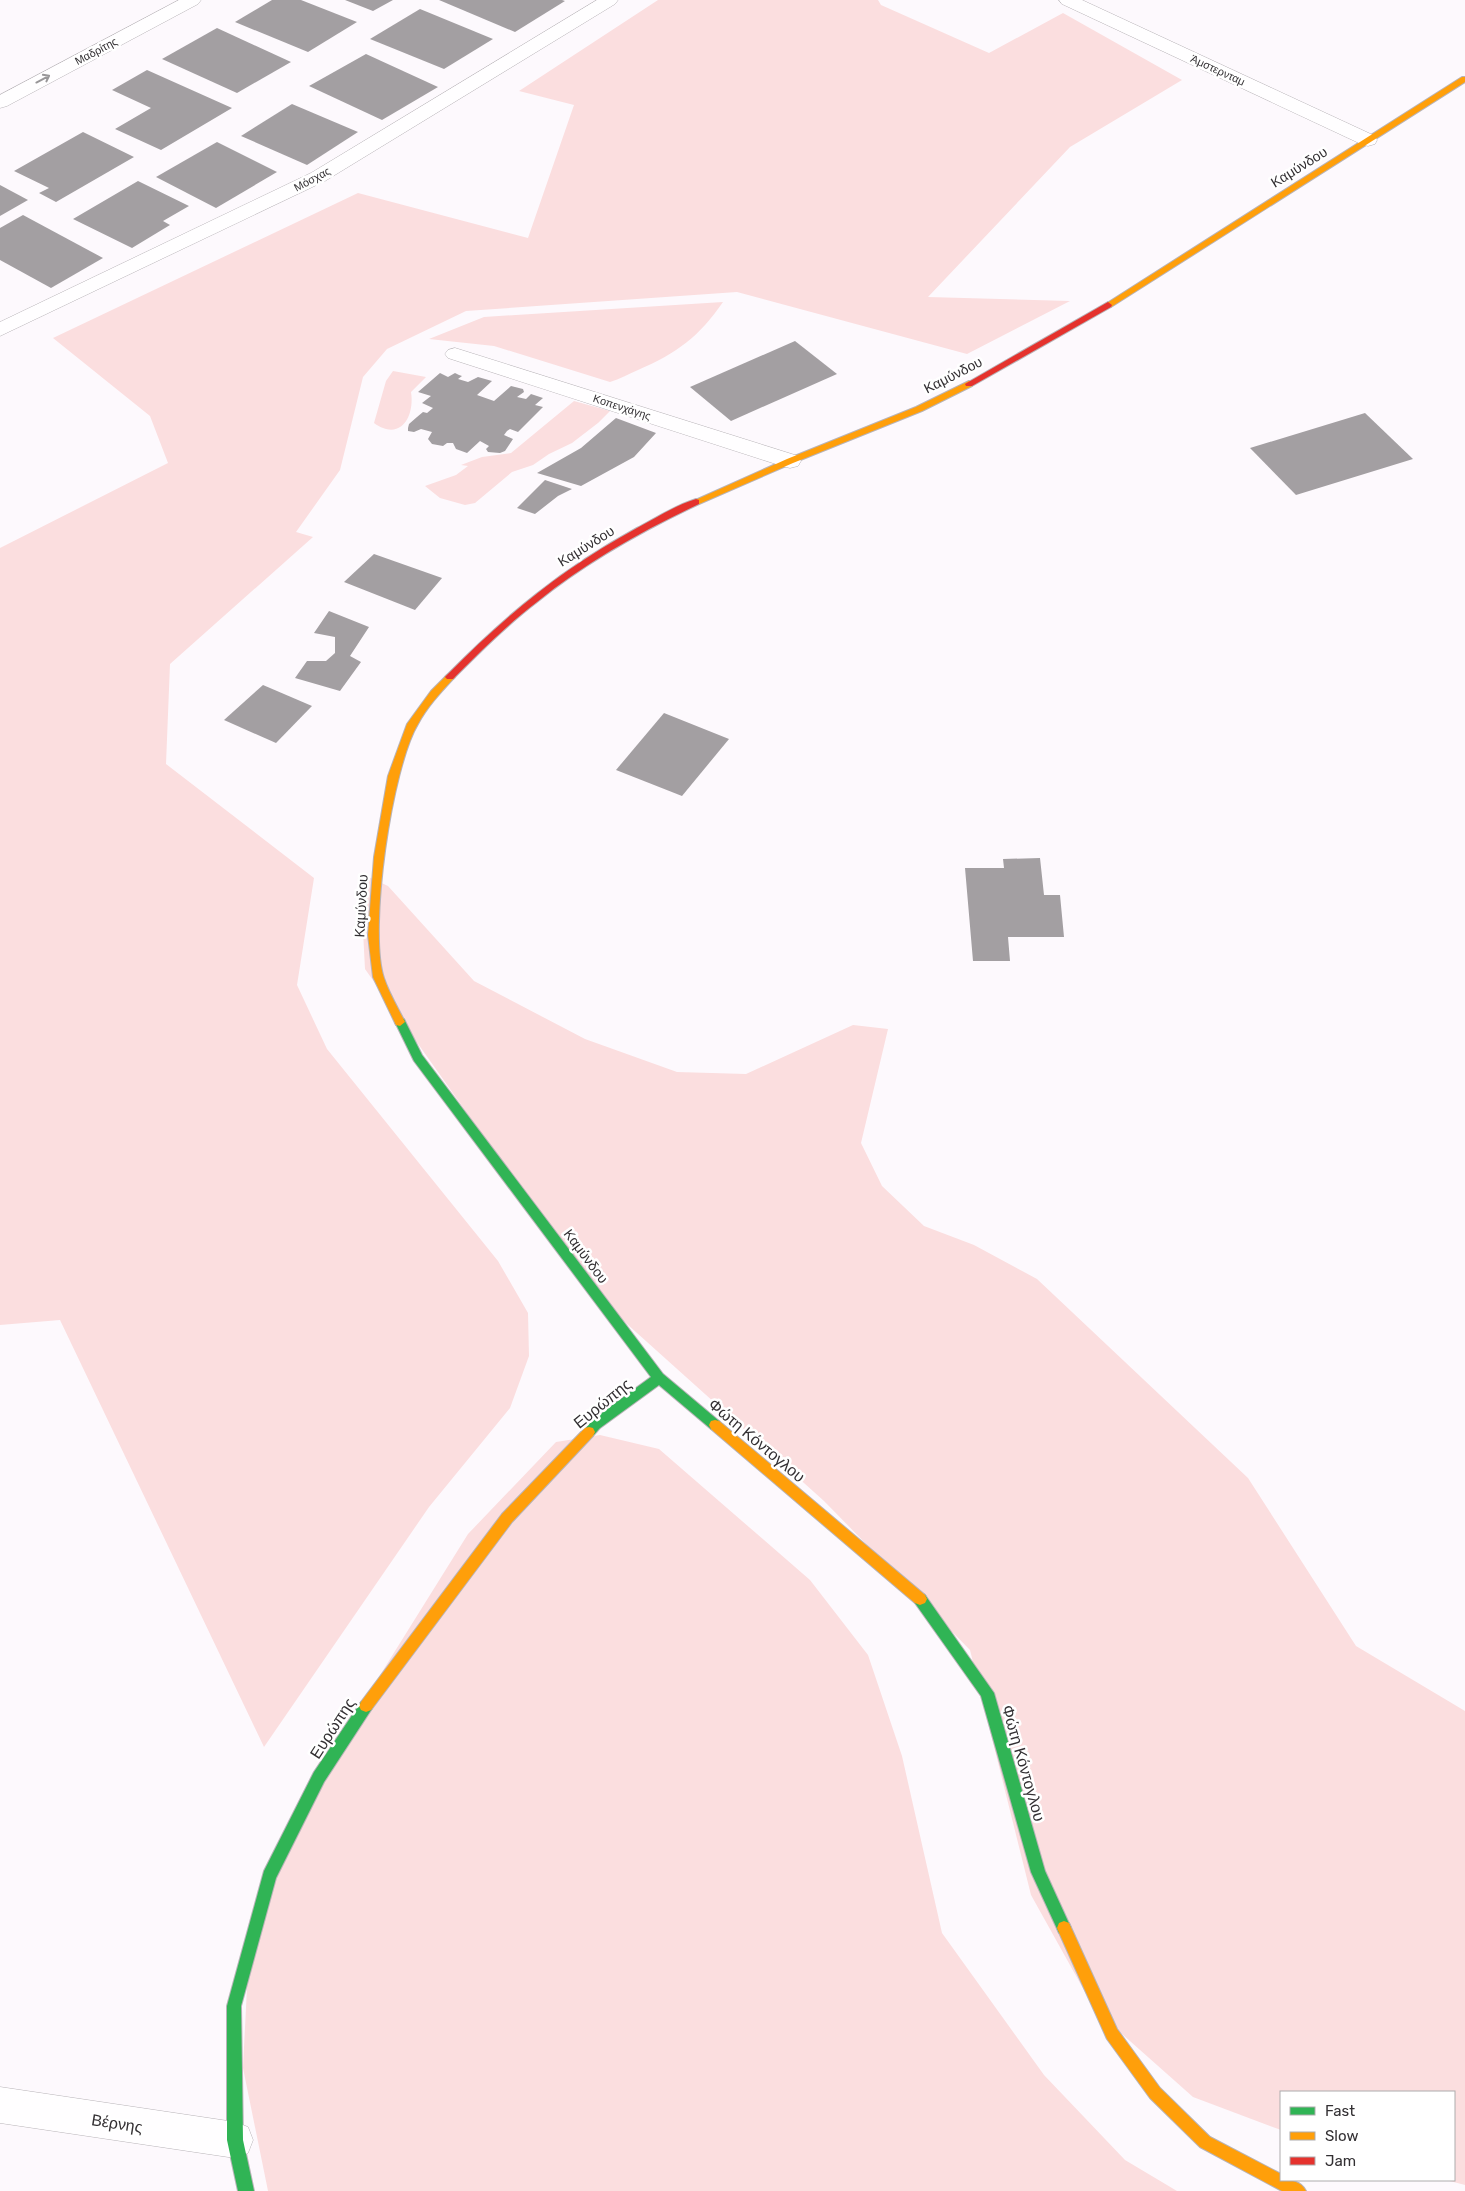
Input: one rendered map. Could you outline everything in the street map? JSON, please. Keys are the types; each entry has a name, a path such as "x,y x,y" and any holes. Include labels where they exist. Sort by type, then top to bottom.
{"street":[{"name":"Μαδρίτης","path":"0,102 192,0"},
{"name":"Μόσχας","path":"0,330 318,177 609,0"},
{"name":"Άμστερνταμ","path":"1068,0 1368,140"},
{"name":"Καμύνδου","path":"659,1378 418,1058 378,977 373,935 379,857 393,776 412,724 434,693 490,638 563,577 656,520 790,461 919,409 980,378 1120,298 1465,79"},
{"path":"0,305 24,319"},
{"name":"Κοπενχάγης","path":"455,354 790,461"},
{"name":"Ευρώπης","path":"246,2191 235,2140 234,2006 269,1876 319,1778 378,1687 507,1518 596,1424 659,1378"},
{"name":"Φώτη Κόντογλου","path":"659,1378 920,1598 987,1693 1038,1872 1112,2034 1155,2092 1204,2142 1298,2191"},
{"name":"Βέρνης","path":"0,2105 235,2140"}],"shaded area":[{"path":"658,0 878,0 881,5 989,53 1063,13 1182,80 1070,147 928,297 1070,301 967,354 737,292 466,311 387,349 363,377 340,470 296,532 313,537 170,664 166,764 314,878 297,985 327,1049 498,1261 528,1313 529,1356 510,1408 429,1507 264,1747 60,1320 0,1325 0,548 168,463 150,416 53,338 358,193 528,238 574,105 519,91"},
{"path":"723,302 705,325 686,343 652,364 610,382 494,346 429,339 484,317"},
{"path":"393,371 426,377 411,392 411,410 408,418 404,424 391,430 374,423 386,381"},
{"path":"574,401 610,411 572,443 549,454 533,465 512,472 475,503 465,505 440,498 425,486 456,475 468,466 461,465 482,457 511,453"},
{"path":"360,873 388,886 474,981 585,1039 677,1072 746,1074 853,1025 888,1029 861,1143 882,1186 924,1226 974,1245 1037,1279 1248,1478 1356,1646 1465,1711 1465,2185 1450,2181 1455,2181 1455,2091 1280,2091 1280,2130 1193,2097 1095,2010 1031,1895 970,1650 824,1501 598,1298 365,969"},
{"path":"600,1435 659,1449 810,1580 868,1655 902,1756 942,1933 1044,2075 1125,2160 1177,2191 268,2191 243,2068 250,1927 299,1805 468,1534 556,1442"}],"building":[{"path":"272,0 301,0 357,22 308,52 235,22"},
{"path":"345,0 393,0 373,11"},
{"path":"439,0 562,0 565,1 515,32"},
{"path":"420,9 493,39 444,69 370,39"},
{"path":"217,28 291,62 237,93 162,59"},
{"path":"366,54 438,87 382,120 309,86"},
{"path":"147,70 232,108 161,150 115,129 151,108 112,90"},
{"path":"292,104 358,132 307,165 241,136"},
{"path":"83,132 134,157 56,202 39,193 49,188 14,171"},
{"path":"217,142 277,172 216,208 156,177"},
{"path":"138,181 189,206 163,221 170,225 132,248 73,219"},
{"path":"0,185 28,200 0,216"},
{"path":"23,215 103,258 51,288 0,260 0,228"},
{"path":"795,341 837,374 731,421 690,387"},
{"path":"440,373 448,377 455,373 462,376 458,379 468,382 478,377 492,381 477,395 494,401 511,386 523,389 524,392 517,397 526,399 531,394 543,398 535,405 543,407 518,432 510,429 507,431 504,435 513,439 505,451 500,453 488,452 486,449 489,446 480,441 467,453 456,449 453,443 447,443 443,446 432,444 428,439 432,432 421,429 414,432 408,431 408,428 409,424 423,412 427,413 433,408 422,403 431,396 418,392"},
{"path":"1365,413 1413,459 1296,495 1250,448"},
{"path":"616,418 656,433 634,457 581,486 537,473 581,448"},
{"path":"545,480 572,489 558,496 535,514 517,508"},
{"path":"374,554 442,578 415,610 344,582"},
{"path":"329,611 369,627 350,656 361,662 340,691 295,678 307,661 326,661 335,653 335,637 314,633"},
{"path":"263,685 312,706 276,743 224,720"},
{"path":"664,713 729,739 682,796 616,770"},
{"path":"1040,858 1044,895 1060,895 1064,937 1008,937 1010,961 973,961 965,868 1004,868 1003,859"}],"traffic: fast":[{"path":"400,1022 418,1058 659,1378 715,1425"},
{"path":"589,1432 596,1424 659,1378"},
{"path":"920,1599 987,1693 1038,1872 1064,1928"},
{"path":"246,2191 235,2140 234,2006 269,1876 319,1777 366,1706"}],"traffic: slow":[{"path":"1108,305 1465,79"},
{"path":"696,502 790,461 919,409 969,384"},
{"path":"400,1022 378,977 373,935 379,857 393,776 412,724 434,693 450,677"},
{"path":"715,1425 920,1599"},
{"path":"366,1706 507,1518 589,1432"},
{"path":"1064,1928 1112,2034 1155,2093 1205,2142 1298,2191"}],"traffic: jam":[{"path":"969,384 1108,305"},
{"path":"450,677 504,624 548,588 612,546 662,518 696,502"}]}
